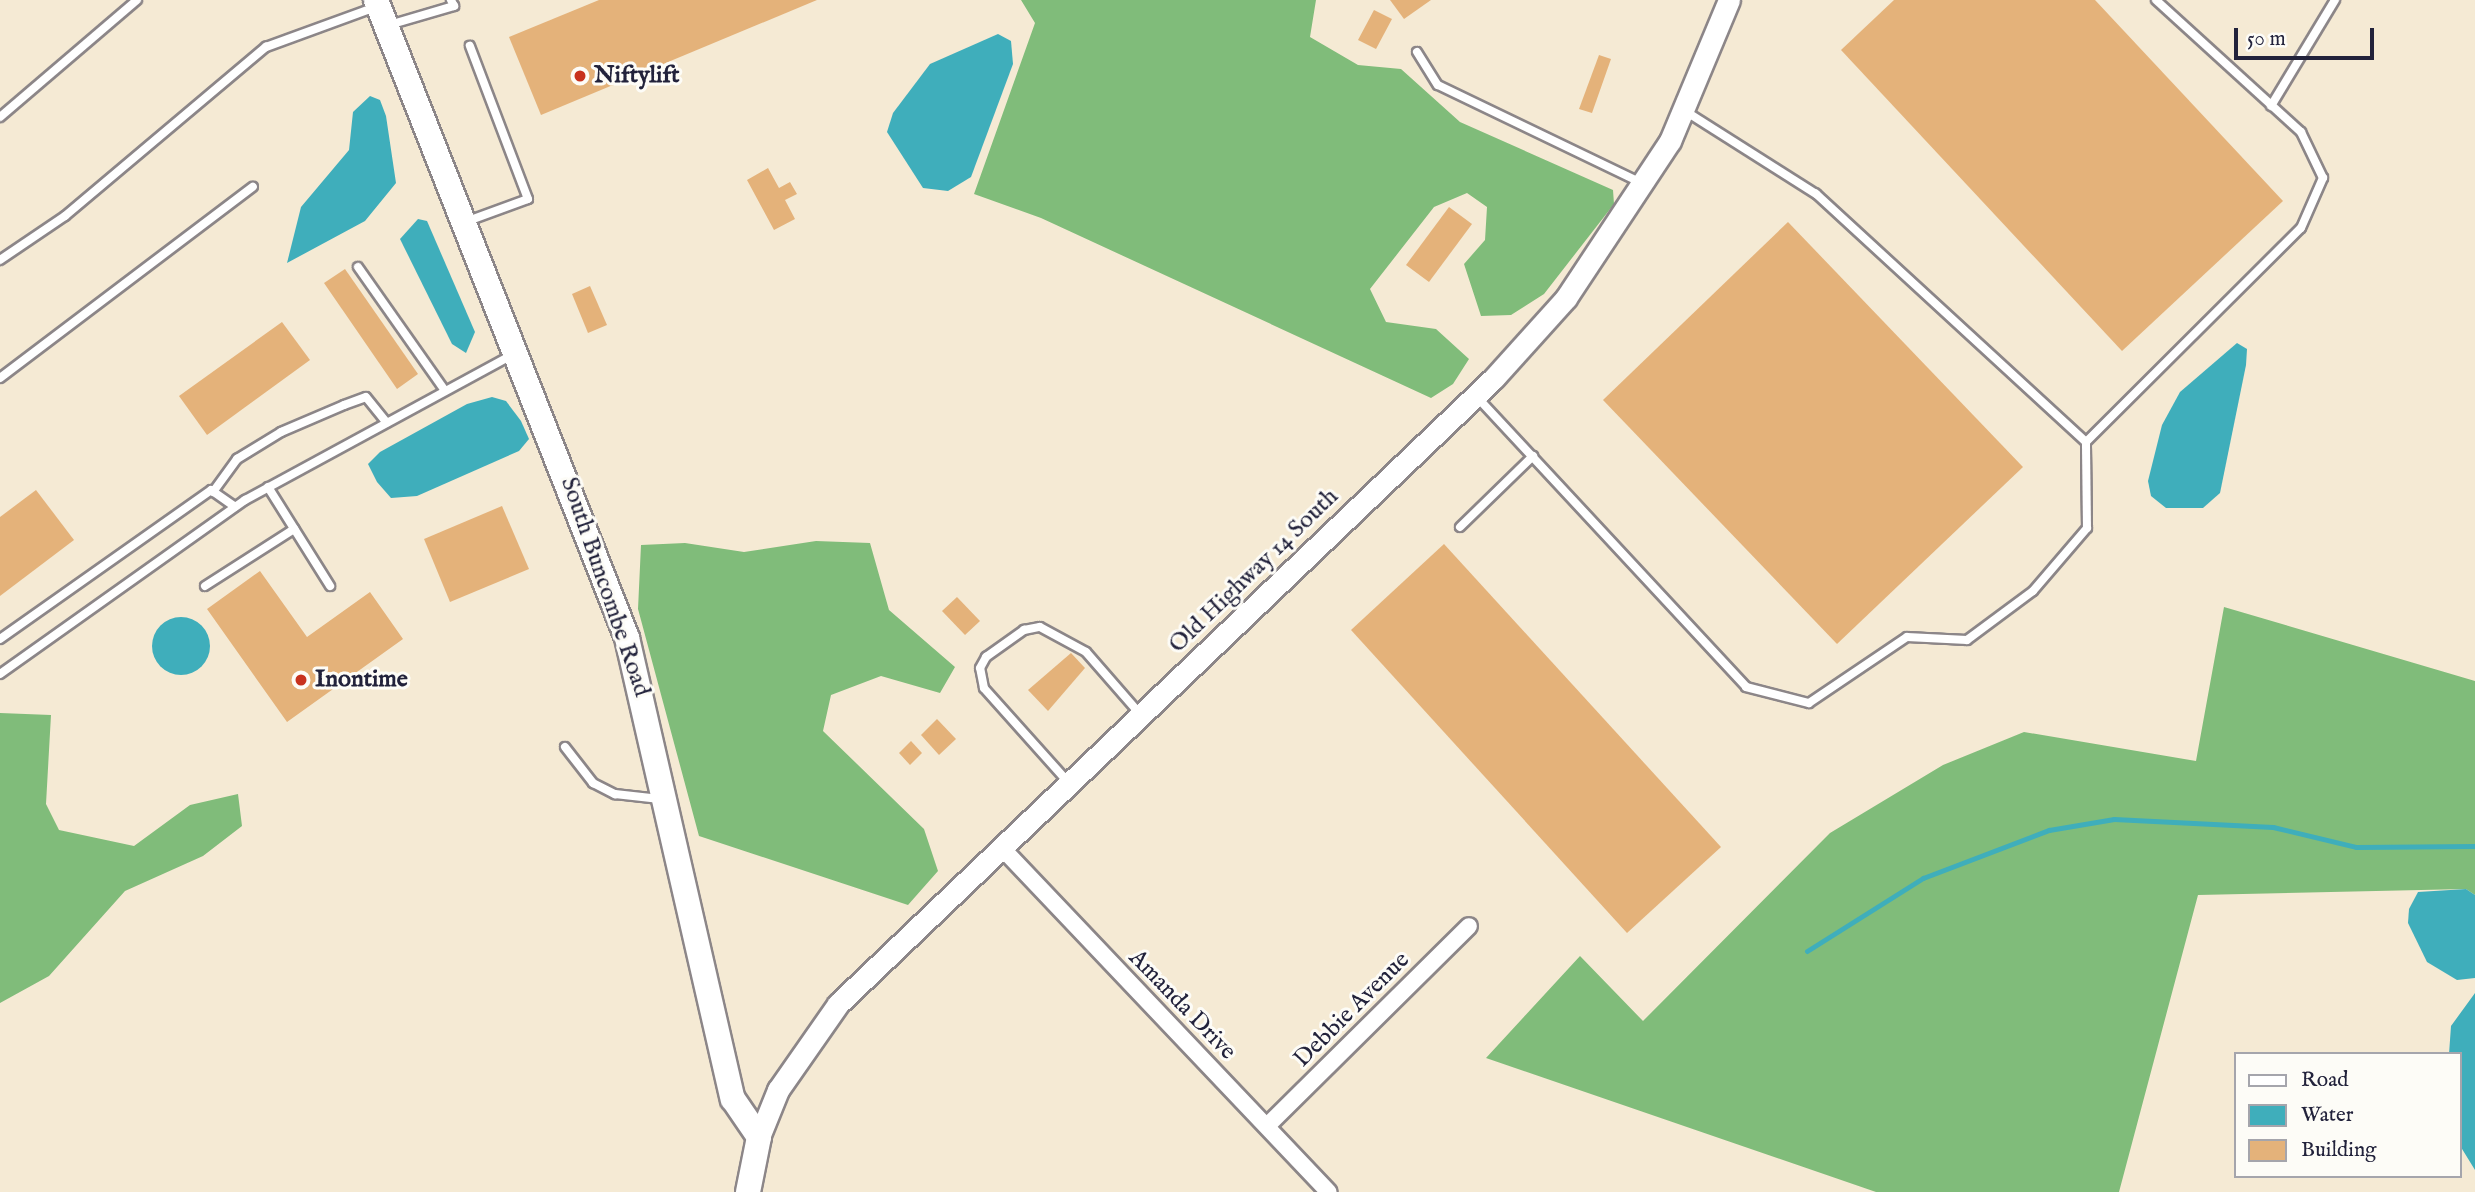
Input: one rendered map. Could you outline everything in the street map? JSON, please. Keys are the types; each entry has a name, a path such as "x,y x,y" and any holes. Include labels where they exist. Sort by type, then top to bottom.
{"main road":[{"name":"South Buncombe Road","path":"380,11 518,352 627,638 667,799 733,1099 760,1137"},
{"path":"748,1192 760,1137"}],"street":[{"name":"Old Highway 14 South","path":"760,1137 778,1090 838,1004 1476,396 1566,298 1645,184 1685,111 1729,0"},
{"name":"Amanda Drive","path":"1003,849 1329,1192"},
{"name":"Debbie Avenue","path":"1267,1126 1469,926"}],"lane":[{"path":"0,117 137,0"},
{"path":"0,260 65,216 266,47 380,11 454,6 452,0"},
{"path":"1476,396 1746,687 1809,703 1907,637 1967,640 2033,591 2087,528 2086,442 2226,296 2301,228 2323,178 2301,132 2156,0"},
{"path":"2271,106 2335,0"},
{"path":"465,222 528,199 470,46"},
{"path":"1417,52 1438,85 1645,184"},
{"path":"1685,111 1816,194 2086,442"},
{"path":"0,378 253,187"},
{"path":"358,267 445,391"},
{"path":"0,674 234,508 518,352"},
{"path":"0,639 213,492 237,459 281,432 366,397 387,423"},
{"path":"1460,527 1533,456"},
{"path":"268,487 330,586"},
{"path":"213,492 234,508"},
{"path":"205,586 294,529"},
{"path":"1070,784 984,688 980,668 986,657 1024,630 1040,627 1086,652 1141,715"},
{"path":"565,747 593,783 615,794 667,799"}],"green space":[{"path":"1021,0 1316,0 1310,37 1358,65 1401,69 1460,122 1613,190 1614,204 1544,294 1511,315 1481,316 1464,264 1485,240 1487,207 1467,193 1434,207 1370,289 1386,322 1436,329 1469,359 1453,384 1431,398 1041,218 974,194 1035,23"},
{"path":"816,541 870,543 889,610 955,667 940,693 881,676 831,695 823,731 924,829 938,871 908,905 699,836 638,609 641,545 685,543 744,552"},
{"path":"2224,607 2475,681 2475,895 2466,889 2198,895 2119,1192 1876,1192 1486,1058 1580,956 1643,1021 1830,833 1943,765 2024,732 2196,761"},
{"path":"0,713 51,715 46,804 59,830 134,846 190,805 238,794 242,826 203,856 125,891 49,976 0,1003"}],"water":[{"path":"998,34 1011,41 1013,64 971,177 948,191 923,188 887,132 893,113 930,64"},
{"path":"370,96 380,100 386,116 396,183 365,221 287,263 301,207 349,150 353,112"},
{"path":"418,219 427,221 475,332 466,353 452,344 400,239"},
{"path":"2237,343 2247,349 2246,365 2220,493 2203,508 2166,508 2151,496 2148,481 2162,425 2180,392"},
{"path":"492,397 506,401 521,421 529,439 519,451 417,496 391,498 377,482 368,464 380,452 467,404"},
{"path":"181,617 192,619 205,630 210,646 208,657 197,670 181,675 170,673 157,662 152,646 154,635 165,622"},
{"path":"2466,889 2475,895 2475,978 2457,980 2427,962 2408,923 2409,909 2418,892"},
{"path":"2475,993 2475,1170 2461,1147 2461,1052 2449,1052 2451,1026"}],"building":[{"name":"Niftylift","path":"599,0 817,0 541,115 509,37"},
{"path":"1390,0 1431,0 1404,19"},
{"path":"1894,0 2095,0 2283,201 2122,351 1841,50"},
{"path":"1374,10 1392,19 1376,49 1358,40"},
{"path":"1599,55 1611,59 1592,113 1579,109"},
{"path":"768,168 779,188 790,182 797,194 785,200 795,219 774,230 747,180"},
{"path":"1449,207 1472,224 1429,282 1406,265"},
{"path":"1788,222 2023,467 1837,644 1603,400"},
{"path":"345,269 418,374 397,389 324,283"},
{"path":"590,286 607,325 588,333 572,294"},
{"path":"282,322 310,360 207,435 179,396"},
{"path":"36,490 74,540 0,596 0,517"},
{"path":"502,506 529,569 450,602 424,539"},
{"path":"1444,544 1721,847 1627,933 1351,630"},
{"name":"Inontime","path":"260,571 307,637 370,592 403,639 287,722 207,609"},
{"path":"957,597 980,621 965,635 942,611"},
{"path":"1071,653 1085,668 1048,711 1028,690"},
{"path":"937,719 956,739 939,755 921,735"},
{"path":"911,741 922,753 910,765 899,753"}],"waterway":[{"path":"1807,951 1923,878 2049,830 2114,819 2273,827 2356,847 2475,846"}],"place":[{"name":"Niftylift","path":"580,76"},
{"name":"Inontime","path":"301,680"}]}
